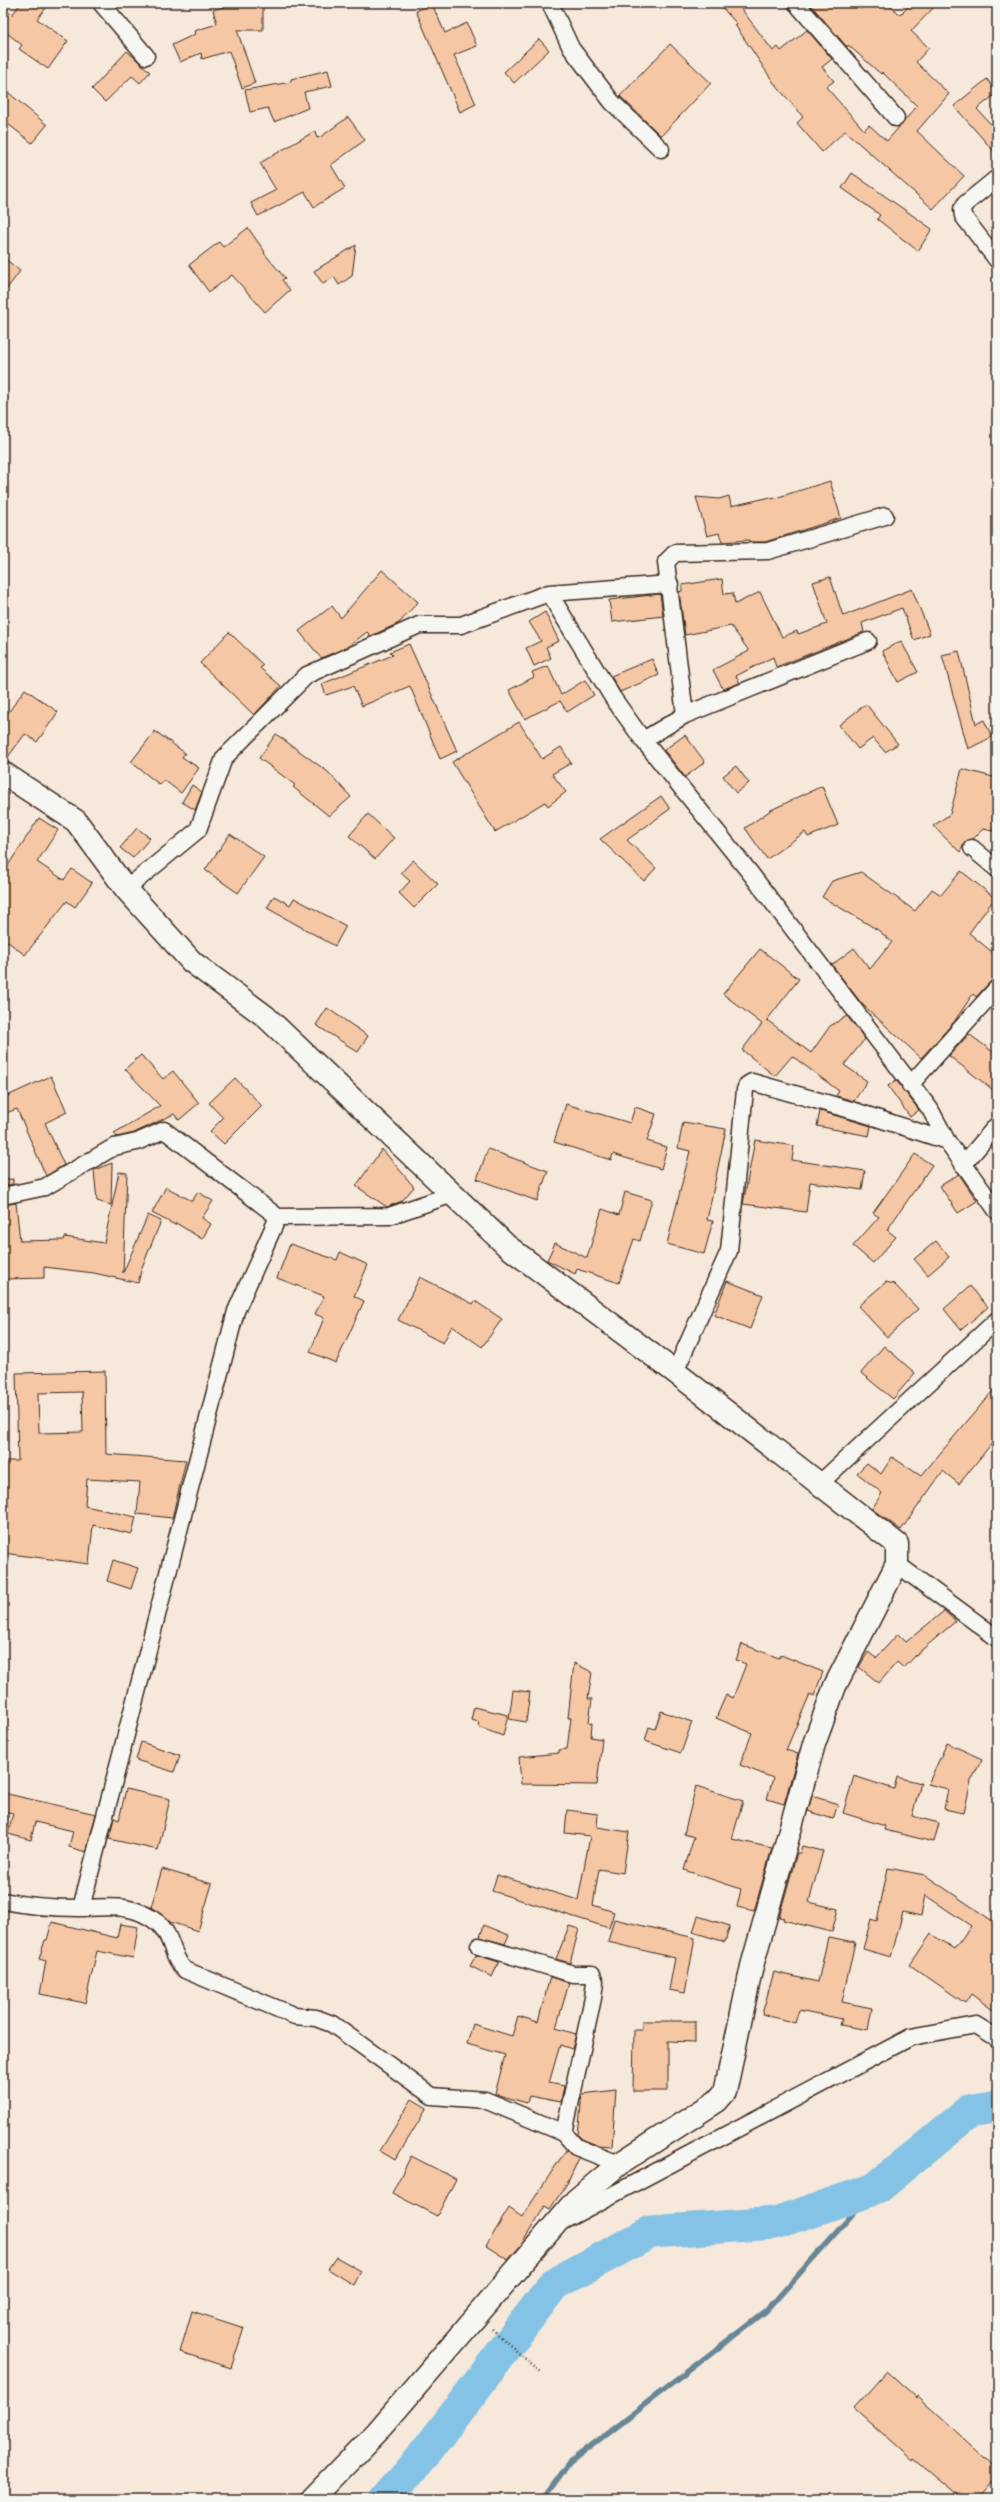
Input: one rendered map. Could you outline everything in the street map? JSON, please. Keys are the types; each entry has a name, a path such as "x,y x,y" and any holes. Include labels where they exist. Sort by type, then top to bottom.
{"street":[{"path":"101,3 146,56"},
{"path":"550,3 571,48 612,102 661,149"},
{"path":"796,3 896,118"},
{"path":"997,178 965,204 962,210 963,216 997,260"},
{"path":"685,715 670,584 666,562 675,553 768,551 885,516"},
{"path":"126,889 198,830 224,758 307,675 419,625 462,625 549,593 670,584"},
{"path":"549,593 613,698 643,740 751,874 910,1085 930,1109 947,1141 997,1211"},
{"path":"643,740 685,715 868,641"},
{"path":"3,773 76,821 126,889 192,962 265,1016 507,1246 675,1372 897,1544 897,1564 835,1686 814,1744 752,1966 725,2092 717,2101 619,2164 576,2200 377,2432 312,2499"},
{"path":"972,848 997,868"},
{"path":"910,1085 997,988"},
{"path":"675,1372 728,1251 747,1085 752,1082 842,1107 947,1141"},
{"path":"963,1165 997,1125"},
{"path":"3,1196 45,1187 114,1147 137,1142 164,1130 278,1217 389,1216 453,1194"},
{"path":"81,1908 236,1311 278,1217"},
{"path":"819,1484 997,1320"},
{"path":"897,1564 997,1638"},
{"path":"3,1901 30,1906 81,1908 106,1905 141,1912 158,1924 169,1935 180,1965 185,1970 295,2016 316,2018 332,2024 432,2096 485,2100 564,2133 576,2146 619,2164"},
{"path":"479,1946 573,1974 592,1974 595,1982 593,1998 564,2133"},
{"path":"555,2225 911,2037 976,2025 997,2038"}],"path":[{"path":"478,2316 542,2374"}],"building":[{"path":"21,3 50,3 37,19 68,41 48,69 19,49 22,45 3,30 3,8 12,15"},
{"path":"239,3 263,3 263,30 237,30 255,83 242,88 229,51 202,59 201,53 180,62 172,45 195,34 194,31 217,24 213,10"},
{"path":"718,3 737,3 773,51 778,47 781,51 807,30 832,59 822,67 834,81 826,87 864,130 869,125 887,141 917,106 882,72 881,74 848,45 847,47 809,3 854,3 861,9 867,3 887,3 900,15 912,3 938,3 911,31 929,48 916,62 949,94 917,131 964,176 933,209 845,131 822,152 797,123 803,117 774,83 735,25 737,24"},
{"path":"432,4 445,33 467,23 477,46 454,55 476,104 460,112 416,11"},
{"path":"539,39 549,50 514,83 504,72"},
{"path":"670,44 711,83 661,136 620,96"},
{"path":"127,51 150,72 140,83 132,76 105,102 92,89"},
{"path":"328,70 332,86 304,92 308,108 274,122 268,108 250,112 245,90 291,82 291,79"},
{"path":"987,79 997,93 977,109 997,131 997,155 954,106"},
{"path":"3,88 47,125 32,143 3,120"},
{"path":"348,117 365,140 331,165 345,188 314,207 305,192 258,216 251,203 276,190 260,163 315,131 317,138 322,136"},
{"path":"852,173 932,229 918,251 877,219 880,215 842,188"},
{"path":"248,228 265,252 264,253 285,278 282,280 290,290 265,312 232,275 209,292 189,265 219,242 223,247"},
{"path":"356,245 352,276 339,285 334,277 323,284 314,271"},
{"path":"3,257 20,271 3,294"},
{"path":"830,481 841,518 765,542 749,542 749,540 722,542 719,533 707,536 696,497 719,499 729,496 731,506 771,497 772,499"},
{"path":"382,570 418,602 399,623 371,636 367,632 347,647 321,658 299,631 332,606 341,618"},
{"path":"830,577 843,616 912,589 930,634 914,640 902,608 862,623 864,632 776,667 773,657 736,676 740,683 723,689 713,670 749,651 731,626 685,635 679,592 682,591 682,585 722,579 724,594 733,593 735,604 760,592 782,637 797,631 798,634 827,624 813,582"},
{"path":"660,594 663,616 612,622 609,600"},
{"path":"545,612 559,641 546,647 551,658 534,666 526,648 541,641 529,622"},
{"path":"229,632 263,665 260,668 281,686 254,715 200,663"},
{"path":"901,641 918,672 898,682 882,651"},
{"path":"409,644 457,751 440,759 410,686 362,706 353,686 326,695 322,684 393,655 390,652"},
{"path":"959,651 976,724 984,720 992,737 968,749 942,655"},
{"path":"652,659 659,675 620,692 611,676"},
{"path":"548,666 561,695 585,680 594,695 567,712 560,701 525,719 509,690 534,677 532,672"},
{"path":"25,689 58,712 37,742 25,734 5,761 3,761 3,720"},
{"path":"866,704 898,744 885,752 873,738 858,749 839,725"},
{"path":"519,722 542,759 561,747 571,763 552,774 566,792 548,806 545,802 495,832 452,762"},
{"path":"155,731 185,753 182,757 199,768 181,793 164,780 160,785 131,762"},
{"path":"276,734 328,772 351,797 329,816 293,787 295,785 259,758"},
{"path":"685,735 705,762 685,777 664,750"},
{"path":"736,766 749,783 736,793 723,776"},
{"path":"962,769 997,778 997,815 993,831 983,829 973,839 965,842 960,852 933,826 950,814"},
{"path":"192,785 202,792 195,810 182,802"},
{"path":"822,786 838,825 808,837 805,832 767,859 745,828 771,810"},
{"path":"661,796 670,809 627,840 656,868 644,881 600,839"},
{"path":"368,814 394,838 375,859 349,836"},
{"path":"39,818 58,830 37,862 64,880 72,869 92,883 75,907 67,901 25,955 3,938 3,873"},
{"path":"137,828 150,838 133,858 120,848"},
{"path":"230,834 264,857 238,893 205,870"},
{"path":"413,860 438,884 414,908 399,893 410,881 401,873"},
{"path":"961,871 995,898 969,933 997,956 997,979 990,982 976,997 973,994 954,1022 921,1058 862,1004 832,965 854,948 870,969 892,942 878,930 822,897 832,881 861,872 915,911 932,889 941,895"},
{"path":"274,896 290,905 294,898 346,926 335,946 267,908"},
{"path":"760,949 799,979 767,1020 811,1053 830,1026 847,1016 865,1039 844,1065 867,1081 854,1101 836,1096 839,1091 792,1056 775,1076 742,1050 762,1024 723,994"},
{"path":"327,1008 368,1036 358,1052 316,1025"},
{"path":"969,1034 997,1055 997,1093 949,1056"},
{"path":"141,1055 163,1079 173,1071 199,1103 179,1120 174,1114 134,1133 117,1137 114,1133 160,1106 125,1069"},
{"path":"51,1076 67,1112 45,1123 64,1165 46,1176 17,1109 3,1114 3,1098"},
{"path":"235,1078 262,1106 224,1144 210,1131 223,1118 209,1103"},
{"path":"896,1080 919,1110 910,1117 888,1086"},
{"path":"566,1104 630,1123 635,1107 656,1114 647,1141 667,1147 661,1169 613,1154 611,1160 554,1142"},
{"path":"820,1111 871,1126 869,1136 817,1126"},
{"path":"683,1122 726,1129 707,1220 713,1221 704,1254 667,1244 690,1151 678,1148"},
{"path":"755,1140 794,1146 792,1160 865,1171 862,1190 810,1182 806,1212 743,1204"},
{"path":"382,1149 414,1187 402,1201 387,1207 356,1186"},
{"path":"488,1149 548,1171 537,1201 477,1179"},
{"path":"915,1154 932,1165 887,1230 896,1237 873,1263 853,1246 879,1217 873,1213"},
{"path":"112,1163 111,1205 97,1201 94,1170"},
{"path":"119,1172 127,1173 123,1273 148,1215 161,1221 142,1267 138,1283 94,1273 44,1267 44,1278 5,1279 3,1205 16,1203 20,1241 64,1240 65,1237 104,1243"},
{"path":"959,1174 977,1201 958,1213 940,1186"},
{"path":"13,1179 13,1184 3,1186 3,1180"},
{"path":"166,1187 192,1201 198,1192 213,1201 202,1218 211,1224 202,1239 176,1223 175,1225 152,1213"},
{"path":"625,1192 652,1200 640,1241 634,1239 619,1283 577,1269 575,1274 547,1260 555,1243 587,1258 602,1209 619,1215"},
{"path":"936,1241 949,1257 928,1275 914,1259"},
{"path":"290,1244 337,1260 340,1252 368,1265 354,1296 364,1301 336,1363 310,1352 324,1318 315,1314 324,1296 277,1278"},
{"path":"420,1277 473,1304 475,1301 502,1319 482,1347 452,1326 443,1343 398,1320"},
{"path":"727,1281 763,1295 750,1329 714,1315"},
{"path":"886,1282 894,1284 918,1309 887,1337 858,1306"},
{"path":"970,1286 988,1307 961,1330 944,1309"},
{"path":"884,1346 915,1373 893,1399 861,1373"},
{"path":"105,1371 106,1454 186,1460 172,1518 137,1514 140,1482 87,1479 85,1506 136,1517 132,1534 93,1525 89,1564 3,1553 6,1494 3,1495 3,1461 18,1461 16,1373","holes":["82,1392 83,1432 39,1433 38,1393"]},
{"path":"997,1386 997,1437 959,1484 943,1471 901,1530 872,1509 882,1493 857,1473 867,1463 881,1474 892,1457 921,1476"},
{"path":"113,1560 138,1568 131,1589 107,1581"},
{"path":"944,1611 956,1621 917,1654 904,1668 897,1662 879,1683 859,1667 868,1652 876,1658 898,1634 906,1642"},
{"path":"742,1644 779,1658 781,1655 823,1672 814,1696 810,1694 786,1750 798,1754 784,1804 767,1799 773,1778 740,1765 752,1733 716,1718 726,1695 733,1698 746,1664 736,1660"},
{"path":"574,1663 592,1672 588,1699 592,1699 589,1722 592,1723 591,1737 602,1739 597,1785 521,1784 519,1757 559,1753 559,1750 567,1749 571,1718 568,1718"},
{"path":"513,1690 530,1692 526,1722 509,1719"},
{"path":"474,1707 508,1715 503,1736 478,1727 479,1722 471,1720"},
{"path":"661,1711 692,1722 681,1753 645,1741 649,1727 655,1729"},
{"path":"141,1742 180,1755 174,1772 136,1760"},
{"path":"947,1743 982,1759 971,1781 964,1813 944,1809 948,1789 928,1784"},
{"path":"854,1776 894,1789 897,1777 921,1783 912,1816 939,1823 934,1842 884,1830 885,1826 843,1813"},
{"path":"696,1786 743,1801 732,1839 772,1848 754,1911 737,1907 741,1889 684,1870 694,1837 684,1834"},
{"path":"126,1789 170,1799 158,1850 109,1839 114,1818 119,1820"},
{"path":"3,1793 96,1814 86,1852 69,1847 73,1831 35,1822 31,1840 8,1834 13,1813 3,1811"},
{"path":"812,1796 838,1804 833,1819 808,1811"},
{"path":"567,1810 598,1814 597,1827 629,1832 623,1873 599,1869 593,1905 614,1912 609,1928 492,1891 497,1875 578,1900 590,1836 565,1833"},
{"path":"802,1846 823,1851 809,1902 838,1909 832,1932 783,1920 784,1918 779,1917 797,1853 800,1853"},
{"path":"888,1868 925,1875 997,1924 997,2013 971,1994 965,2003 910,1965 931,1934 954,1949 971,1926 925,1895 921,1916 903,1912 891,1957 863,1949 871,1919 877,1921"},
{"path":"162,1869 212,1884 198,1931 170,1922 151,1907"},
{"path":"698,1916 730,1926 725,1942 693,1932"},
{"path":"614,1919 695,1938 685,1993 669,1990 675,1958 608,1942"},
{"path":"52,1922 117,1938 120,1924 138,1927 133,1958 97,1951 85,2003 40,1994 46,1961 39,1959 45,1940 47,1940"},
{"path":"484,1925 509,1935 505,1944 480,1937"},
{"path":"569,1926 579,1929 570,1963 556,1959"},
{"path":"828,1937 855,1942 842,2002 872,2008 868,2030 840,2025 842,2019 799,2010 795,2023 762,2014 774,1972 818,1982"},
{"path":"476,1955 499,1962 492,1977 470,1966"},
{"path":"550,1977 569,1983 556,2028 576,2034 572,2049 560,2045 549,2083 564,2086 561,2102 529,2096 527,2103 495,2094 505,2055 467,2044 473,2024 512,2036 518,2016 538,2022"},
{"path":"642,2021 695,2021 695,2042 668,2041 668,2091 633,2091 634,2030 642,2030"},
{"path":"616,2090 612,2147 599,2146 582,2139 578,2135 582,2094"},
{"path":"412,2099 427,2108 395,2160 380,2151"},
{"path":"566,2150 579,2158 568,2182 550,2209 545,2206 521,2245 508,2260 486,2246 509,2208 522,2217"},
{"path":"411,2156 456,2179 437,2216 392,2193"},
{"path":"336,2257 361,2271 354,2285 328,2269"},
{"path":"192,2311 244,2328 231,2368 180,2352"},
{"path":"887,2371 917,2398 918,2396 997,2468 997,2478 978,2499 962,2499 913,2458 912,2460 854,2408"}],"waterway":[{"path":"385,2499 427,2451 554,2284 651,2232 775,2223 875,2189 970,2111 997,2106"},
{"path":"543,2499 570,2462 766,2311 875,2189"}]}
